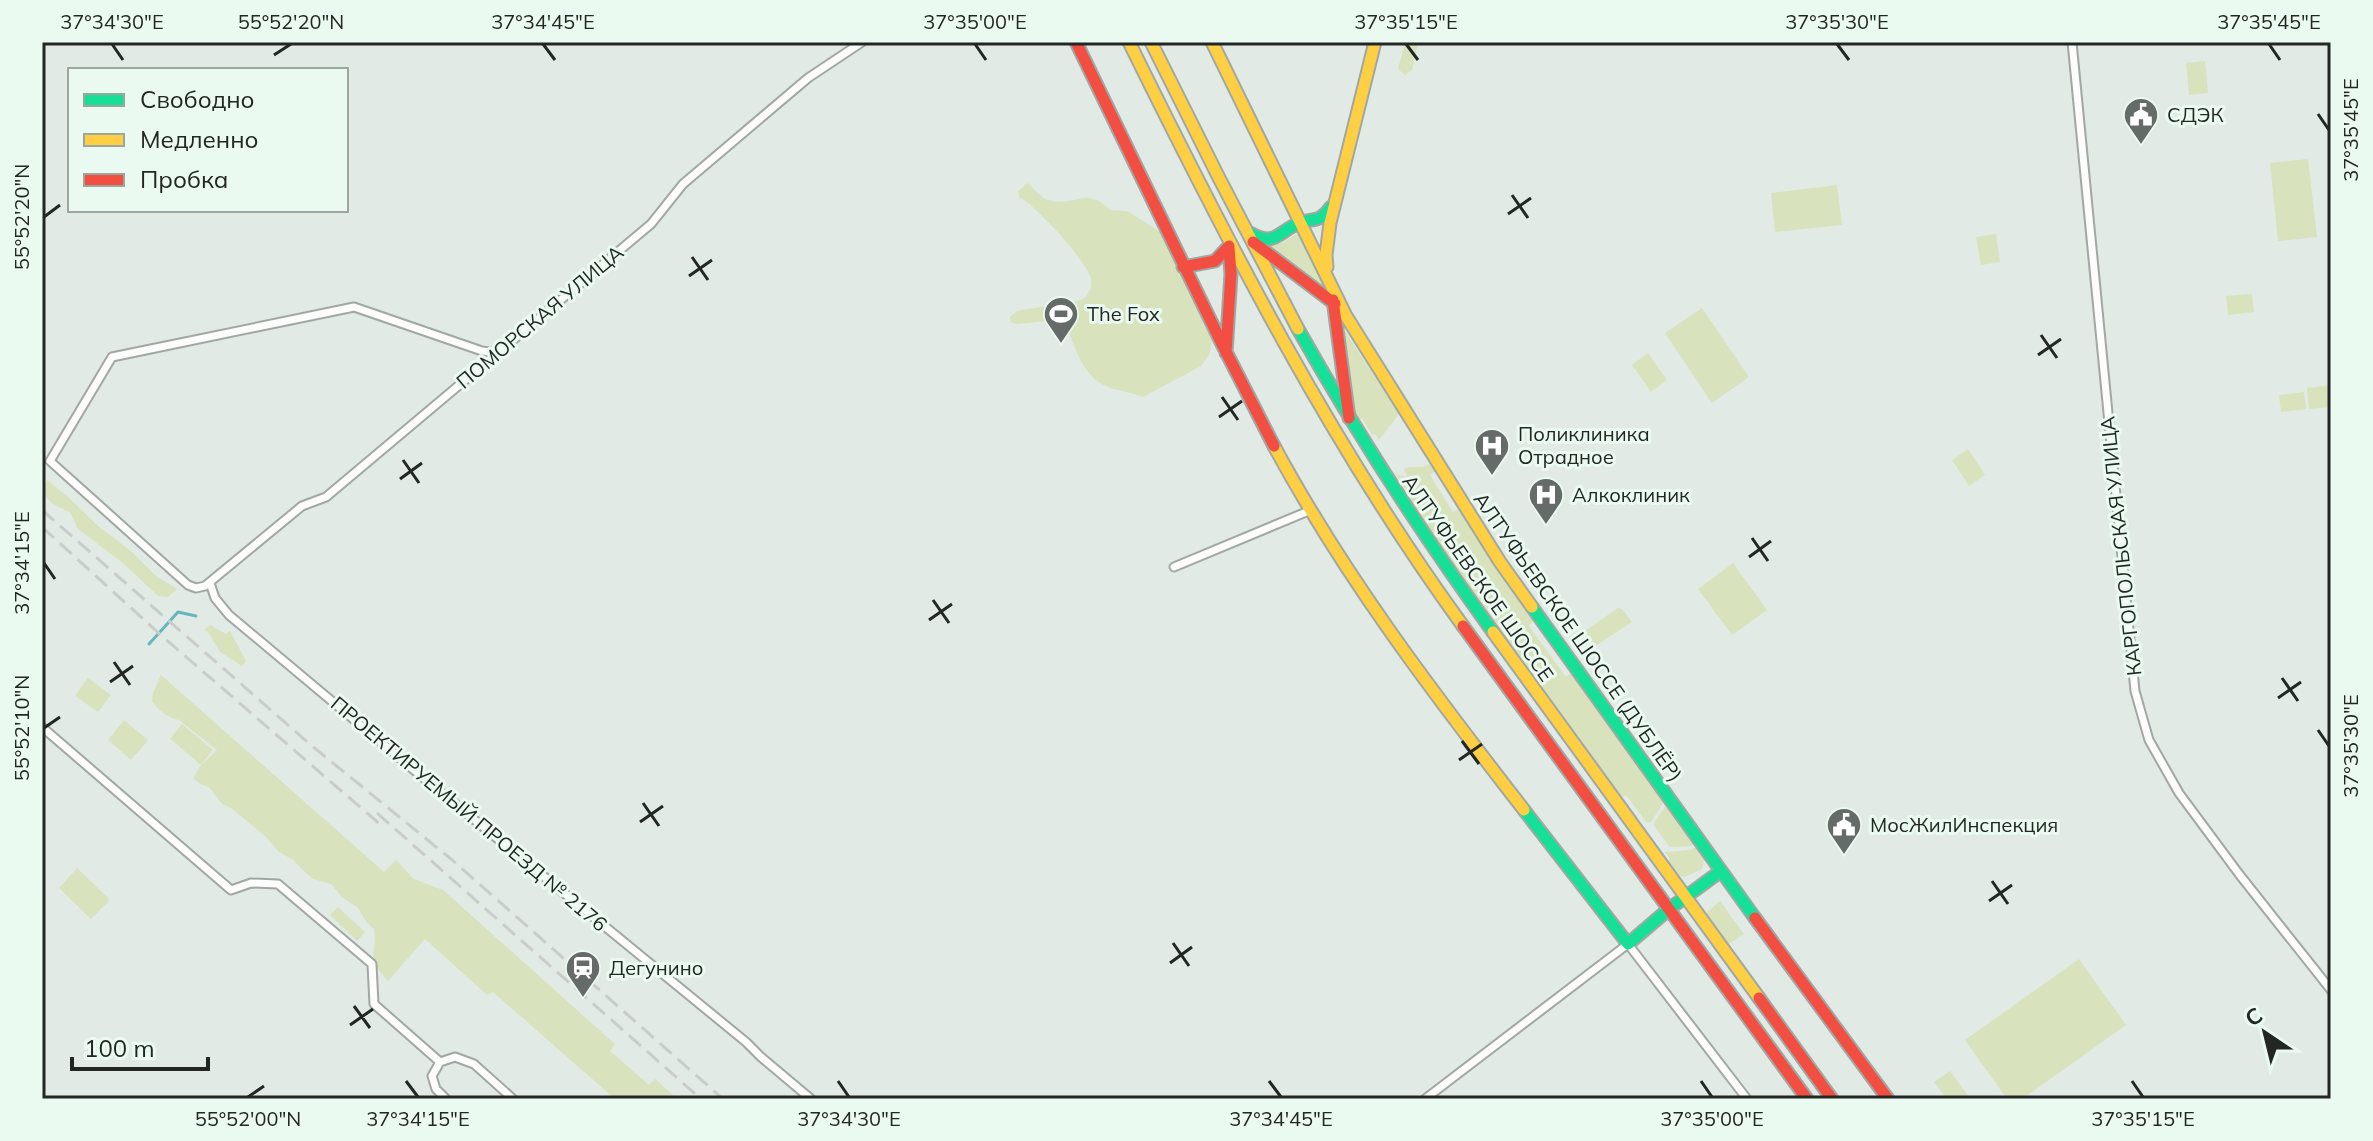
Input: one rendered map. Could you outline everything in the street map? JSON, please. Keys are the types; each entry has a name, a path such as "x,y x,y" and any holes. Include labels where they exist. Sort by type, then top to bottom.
{"main road":[{"path":"1076,42 1226,355 1311,510 1372,607 1414,666 1628,944 1721,871"},
{"name":"АЛТУФЬЕВСКОЕ ШОССЕ","path":"1129,42 1229,246 1299,375 1389,520 1807,1099"},
{"name":"АЛТУФЬЕВСКОЕ ШОССЕ","path":"1151,42 1243,229 1303,341 1434,551 1832,1099"},
{"name":"АЛТУФЬЕВСКОЕ ШОССЕ (ДУБЛЁР)","path":"1212,42 1346,316 1500,562 1888,1099"},
{"path":"1349,418 1326,255 1335,199 1375,42"},
{"path":"1243,229 1269,239 1282,236 1299,222 1318,220 1335,199"},
{"path":"1243,229 1265,252 1334,303 1346,316"},
{"path":"1183,267 1217,261 1229,246"},
{"path":"1226,355 1231,274 1229,246"}],"street":[{"name":"ПОМОРСКАЯ УЛИЦА","path":"210,583 302,506 326,497 651,224 683,184 808,78 862,42"},
{"name":"КАРГОПОЛЬСКАЯ УЛИЦА","path":"2072,42 2135,691 2149,740 2179,793 2331,990"},
{"path":"210,583 196,588 188,585 50,461 112,357 354,307 482,351 496,353"},
{"path":"1174,567 1311,510"},
{"name":"ПРОЕКТИРУЕМЫЙ ПРОЕЗД № 2176","path":"210,583 215,598 229,615 811,1099"},
{"path":"42,727 231,890 251,883 278,884 372,964 374,1004 440,1062"},
{"path":"1425,1099 1628,944 1747,1099"},
{"path":"446,1099 436,1089 432,1076 440,1062 455,1057 468,1061 513,1099"}],"green space":[{"path":"1405,42 1418,44 1412,70 1405,75 1398,69"},
{"path":"2205,61 2208,93 2189,95 2186,63"},
{"path":"2308,159 2317,237 2278,241 2270,163"},
{"path":"1028,183 1048,200 1094,199 1110,210 1127,211 1162,233 1212,341 1209,355 1201,366 1143,397 1098,382 1085,368 1065,323 1059,320 1011,322 1010,317 1017,311 1078,301 1086,297 1091,288 1091,278 1086,268 1069,245 1019,197 1018,191"},
{"path":"1837,185 1842,225 1775,232 1771,193"},
{"path":"1298,233 1327,286 1325,290 1263,246 1282,243"},
{"path":"1996,234 2000,262 1981,265 1976,237"},
{"path":"2252,294 2254,312 2228,315 2226,296"},
{"path":"1702,308 1749,377 1712,403 1665,333"},
{"path":"1345,331 1399,414 1379,440 1375,434 1372,435 1362,418 1357,421 1353,414"},
{"path":"1648,353 1667,380 1651,392 1632,365"},
{"path":"2331,385 2331,407 2309,409 2307,388"},
{"path":"2304,392 2306,409 2281,412 2279,395"},
{"path":"1968,449 1985,475 1969,486 1952,460"},
{"path":"1430,464 1435,471 1430,475 1453,512 1459,509 1533,621 1529,626 1566,677 1571,673 1664,802 1651,822 1646,822 1626,795 1620,799 1404,498 1409,495 1396,474 1407,477 1404,469"},
{"path":"47,480 156,576 177,589 168,597 158,596 124,564 78,529 70,512 46,497"},
{"path":"1733,563 1767,610 1732,635 1698,589"},
{"path":"1618,608 1632,622 1591,649 1586,648 1579,635"},
{"path":"210,625 226,634 230,631 246,661 242,666 220,652 204,630"},
{"path":"161,675 384,872 396,860 414,879 443,890 615,1044 610,1051 649,1085 655,1079 677,1099 615,1099 493,992 487,995 425,939 388,981 374,960 374,929 358,908 342,897 331,884 313,879 231,808 222,804 209,787 193,778 217,750 154,704 153,693"},
{"path":"88,678 111,695 98,712 75,696"},
{"path":"124,720 148,740 131,760 108,740"},
{"path":"182,724 213,750 201,765 170,739"},
{"path":"1666,805 1694,844 1692,846 1670,847 1655,827 1654,823"},
{"path":"1696,847 1704,859 1702,869 1685,877 1676,875 1666,863 1670,859 1665,852"},
{"path":"77,868 110,900 91,919 59,888"},
{"path":"1720,901 1744,934 1729,944 1706,913"},
{"path":"338,907 365,932 357,941 330,915"},
{"path":"2079,959 2126,1025 2022,1099 2007,1099 1965,1040"},
{"path":"1950,1071 1969,1097 1967,1099 1947,1099 1934,1082"}],"waterway":[{"path":"149,644 178,612 196,616"}],"railway":[{"path":"42,510 312,746 451,859 723,1099"},
{"path":"42,527 163,637 382,826"},
{"path":"377,813 701,1099"}],"traffic: fast":[{"path":"1250,233 1271,239 1297,224 1318,219 1331,207"},
{"path":"1298,329 1391,483 1493,632"},
{"path":"1532,607 1755,918"},
{"path":"1524,810 1628,944 1721,871"}],"traffic: slow":[{"path":"1129,42 1244,268 1325,414 1415,557 1463,626"},
{"path":"1151,42 1298,329"},
{"path":"1212,42 1346,316 1500,562 1532,607"},
{"path":"1327,267 1330,223 1375,42"},
{"path":"1274,446 1360,588 1524,810"},
{"path":"1493,632 1759,998"}],"traffic: jam":[{"path":"1076,42 1274,446"},
{"path":"1253,242 1335,304"},
{"path":"1183,267 1215,261 1229,246"},
{"path":"1226,353 1231,274 1229,247"},
{"path":"1333,300 1349,418"},
{"path":"1463,626 1807,1099"},
{"path":"1755,918 1888,1099"},
{"path":"1759,998 1832,1099"}],"place":[{"name":"СДЭК","path":"2141,146"},
{"name":"The Fox","path":"1061,345"},
{"name":"Поликлиника Отрадное","path":"1492,477"},
{"name":"Алкоклиник","path":"1546,526"},
{"name":"МосЖилИнспекция","path":"1844,856"},
{"name":"Дегунино","path":"583,999"}]}
